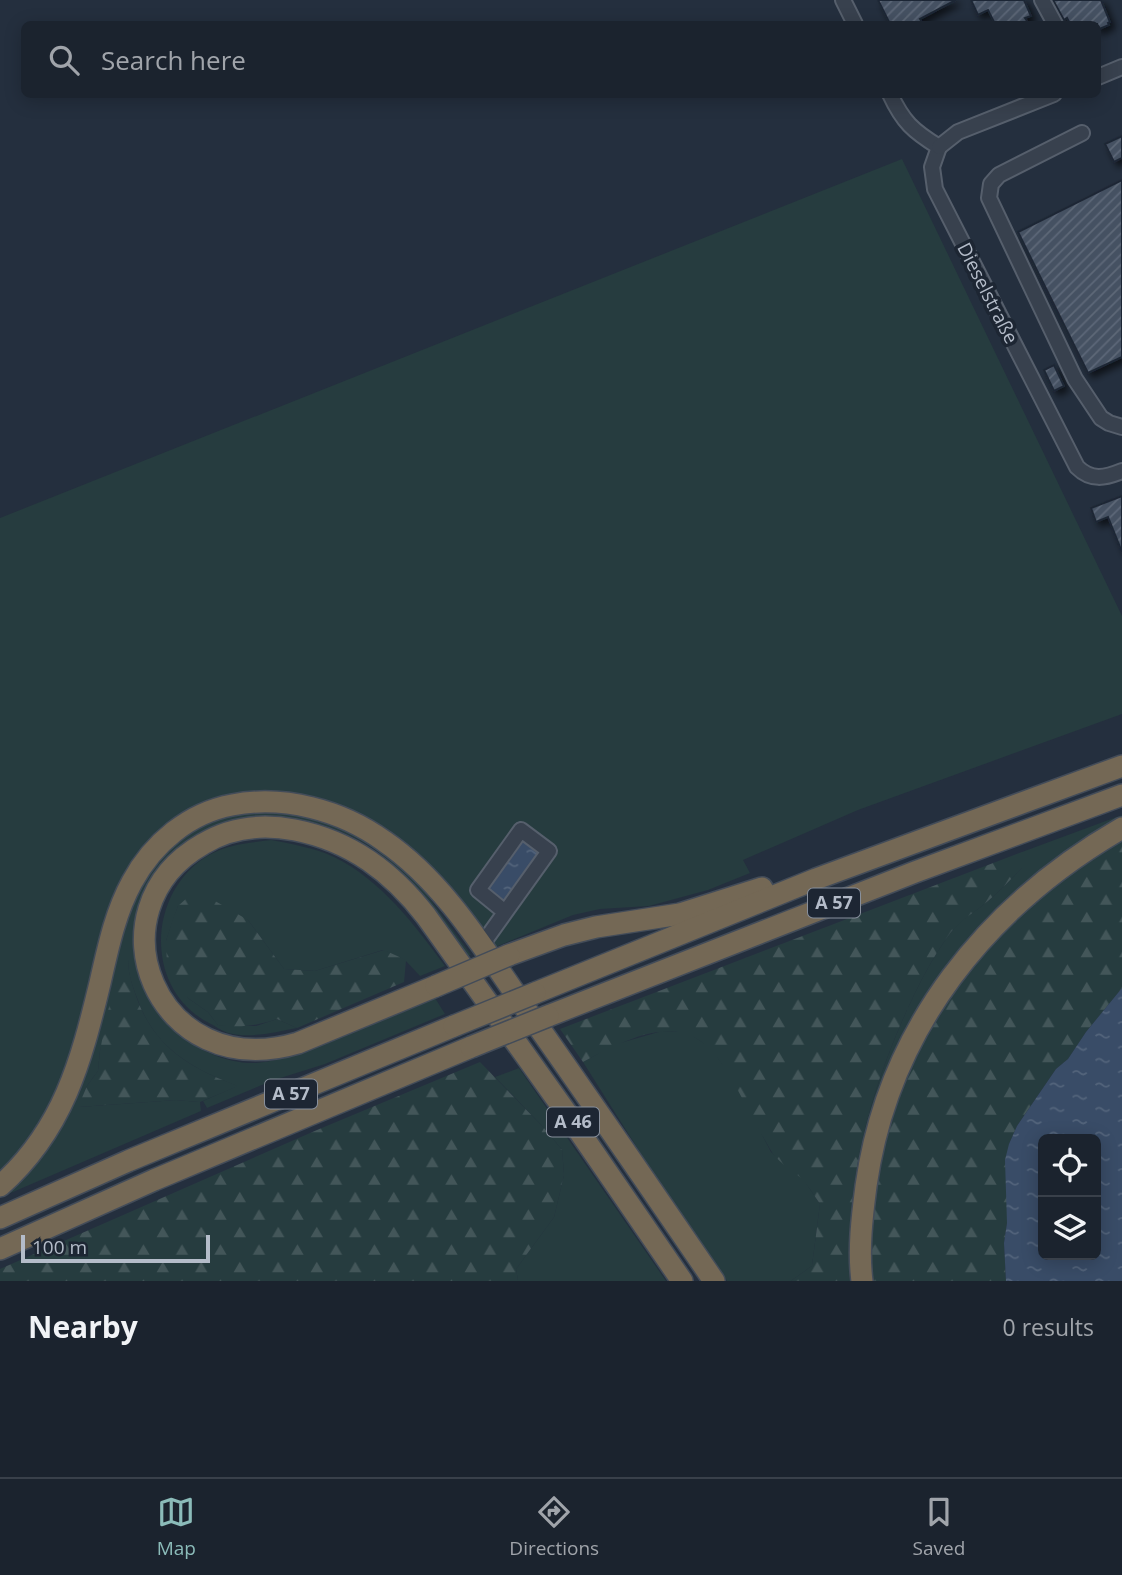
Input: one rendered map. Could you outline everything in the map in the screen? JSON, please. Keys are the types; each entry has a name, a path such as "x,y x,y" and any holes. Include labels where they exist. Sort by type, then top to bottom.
{"highway":[{"name":"A 57","path":"0,1218 128,1161 816,879 1122,766"},
{"name":"A 57","path":"0,1249 153,1181 471,1047 915,872 1122,795"},
{"path":"0,1186 42,1140 69,1092 88,1034 114,924 132,881 157,846 198,817 227,806 267,802 310,807 346,819 383,840 418,869 447,902 595,1106 714,1281"},
{"name":"A 46","path":"682,1281 568,1115 426,916 387,873 342,845 308,833 255,827 234,830 196,847 168,873 150,906 145,941 146,958 158,994 182,1024 211,1042 244,1051 277,1049 298,1043 436,986 509,955 585,929 680,914 752,890 816,879"},
{"path":"862,1281 862,1216 869,1162 883,1110 907,1051 933,1003 965,957 1003,915 1046,878 1089,847 1122,828"}],"street":[{"path":"843,0 854,21"},
{"path":"1042,0 1053,21"},
{"path":"1101,75 1122,67"},
{"path":"892,98 910,128 939,147 958,132 1037,98"},
{"path":"1082,133 999,175 990,184 989,198 1075,379 1101,418 1122,427"},
{"name":"Dieselstraße","path":"939,147 932,167 935,189 1072,459 1083,474 1091,477 1117,473"},
{"path":"481,946 549,851 521,830 478,890 505,912"}],"green space":[{"path":"902,159 1122,616 1122,714 858,810 743,860 750,873 708,890 649,906 600,909 573,915 493,948 443,879 412,849 370,821 335,808 276,794 231,795 201,805 152,839 128,869 111,903 99,940 81,1018 56,1094 32,1135 0,1171 0,518"},
{"path":"281,809 337,823 408,869 471,955 466,956 410,882 369,846 342,832 312,822 282,817 252,817 227,822 184,844 166,860 152,880 142,901 136,925 136,950 144,983 159,1012 174,1029 201,1049 222,1058 245,1063 277,1060 297,1054 435,998 445,1014 325,1064 274,1080 207,1108 203,1101 237,1086 204,1072 164,1043 144,1015 132,984 128,960 100,1051 98,1071 87,1086 79,1107 176,1100 200,1102 201,1111 6,1195 38,1161 63,1124 81,1086 93,1048 114,949 138,885 176,839 225,814"},
{"path":"1122,815 1122,818 1057,858 1001,904 952,958 911,1023 886,1074 873,1112 850,1281 851,1214 868,1116 902,1021 930,964 955,928 1022,868 1022,852"},
{"path":"271,840 327,854 367,878 396,905 445,966 420,976 405,960 383,950 315,971 284,969 248,920 178,906 166,941 188,998 208,1012 218,1025 256,1026 277,1019 297,1028 237,1035 209,1023 188,1007 172,987 164,964 161,940 164,915 174,892 188,871 209,855 231,846"},
{"path":"1122,841 1122,988 1068,1059 1056,1069 1017,1126 1009,1144 1004,1243 1006,1281 872,1281 873,1213 887,1134 905,1081 928,1032 957,986 991,944 1030,906 1074,872"},
{"path":"1022,852 1022,868 992,897 959,923 943,943 918,987 889,1052 868,1116 855,1181 849,1247 850,1281 791,1281 812,1266 820,1204 804,1181 773,1153 735,1084 703,1042 683,1033 658,1032 625,1041 583,1062 560,1029"},
{"path":"196,890 248,920 284,969 315,971 384,950 406,960 404,982 297,1028 277,1019 248,1026 218,1025 208,1012 188,998 167,966 166,941 173,919 178,906"},
{"path":"128,959 129,974 136,996 144,1014 163,1042 204,1072 238,1086 200,1102 176,1100 78,1107 87,1086 98,1071 107,1014 122,963"},
{"path":"662,1031 687,1032 710,1047 733,1078 771,1152 804,1180 820,1204 812,1266 791,1281 727,1281 648,1165 583,1062 613,1045"},
{"path":"480,1062 562,1150 564,1175 554,1217 516,1269 518,1281 0,1281 0,1269 317,1130"},
{"path":"519,1068 666,1281 518,1281 516,1269 554,1217 564,1175 562,1150 495,1077"}],"water":[{"path":"522,835 543,850 504,905 483,889"},
{"path":"1122,988 1122,1281 1006,1281 1005,1160 1009,1144 1017,1126 1056,1069 1068,1059"}],"building":[{"path":"878,0 956,0 920,19 921,21 888,21"},
{"path":"971,0 1024,0 1031,16 1025,18 1027,21 994,21 988,10 978,15"},
{"path":"1053,0 1101,0 1110,22 1101,28 1101,21 1064,20"},
{"path":"1122,136 1122,158 1114,162 1105,144"},
{"path":"1122,180 1122,357 1088,373 1018,232"},
{"path":"1054,365 1064,386 1054,391 1044,370"},
{"path":"1122,496 1122,552 1108,517 1096,522 1091,508"}]}
